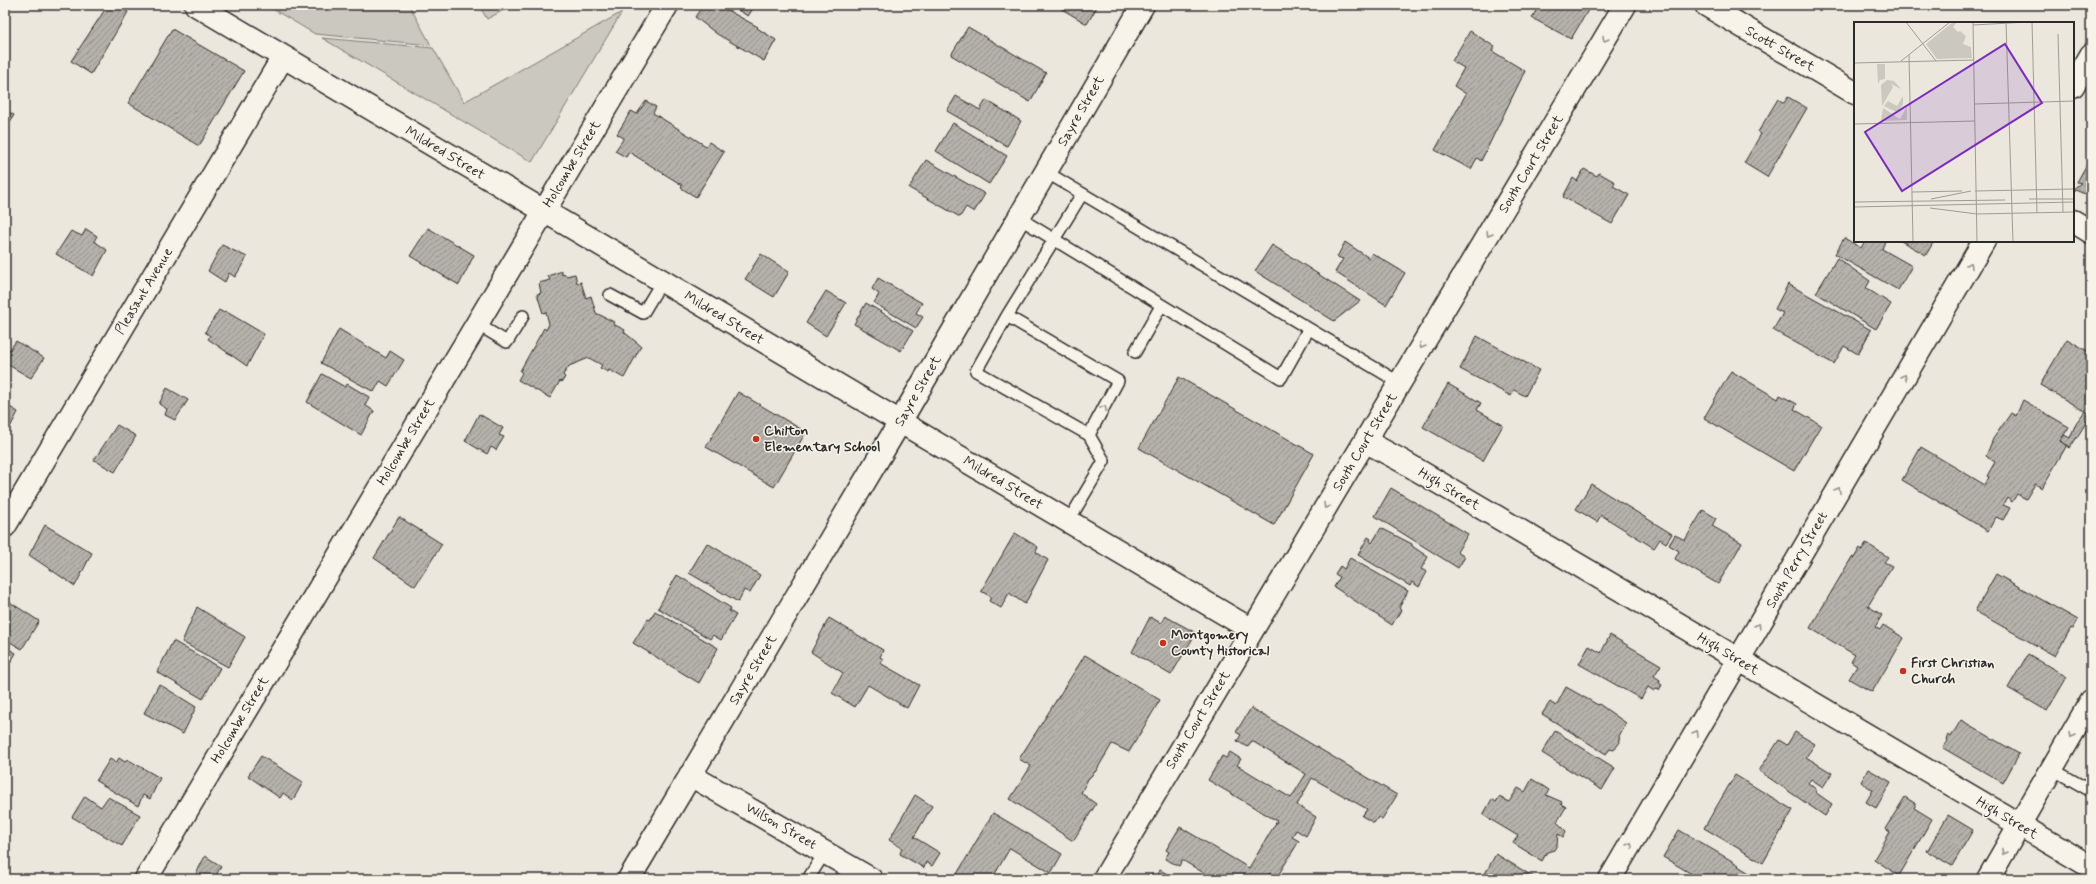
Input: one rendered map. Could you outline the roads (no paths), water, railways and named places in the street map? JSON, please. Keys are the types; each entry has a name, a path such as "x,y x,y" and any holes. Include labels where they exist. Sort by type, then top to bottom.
{"street":[{"name":"Mildred Street","path":"196,5 1252,630"},
{"name":"Holcombe Street","path":"146,879 667,5"},
{"name":"Sayre Street","path":"629,879 900,422 1143,5"},
{"name":"South Court Street","path":"1104,879 1625,5"},
{"name":"Scott Street","path":"1706,5 1854,92"},
{"path":"2075,78 2091,54"},
{"name":"Pleasant Avenue","path":"5,526 283,57"},
{"path":"2074,222 2091,232"},
{"name":"South Perry Street","path":"1610,879 1983,242"},
{"name":"High Street","path":"1365,441 1402,461 2091,867"},
{"path":"1988,879 2091,701"},
{"name":"Wilson Street","path":"690,775 871,879"}],"lane":[{"path":"1046,172 1308,330 1400,383"},
{"path":"1068,522 1104,461 1090,435 976,371 1007,316 1082,194"},
{"path":"1019,218 1281,378 1308,330"},
{"path":"610,295 643,313 662,281"},
{"path":"1135,352 1161,306"},
{"path":"477,324 507,342 523,316"},
{"path":"1007,316 1118,381 1090,435"},
{"path":"2052,769 2091,791"},
{"path":"808,879 825,852"}],"place":[{"name":"Chilton Elementary School","path":"756,439"},
{"name":"Montgomery County Historical","path":"1163,643"},
{"name":"First Christian Church","path":"1903,671"}]}
